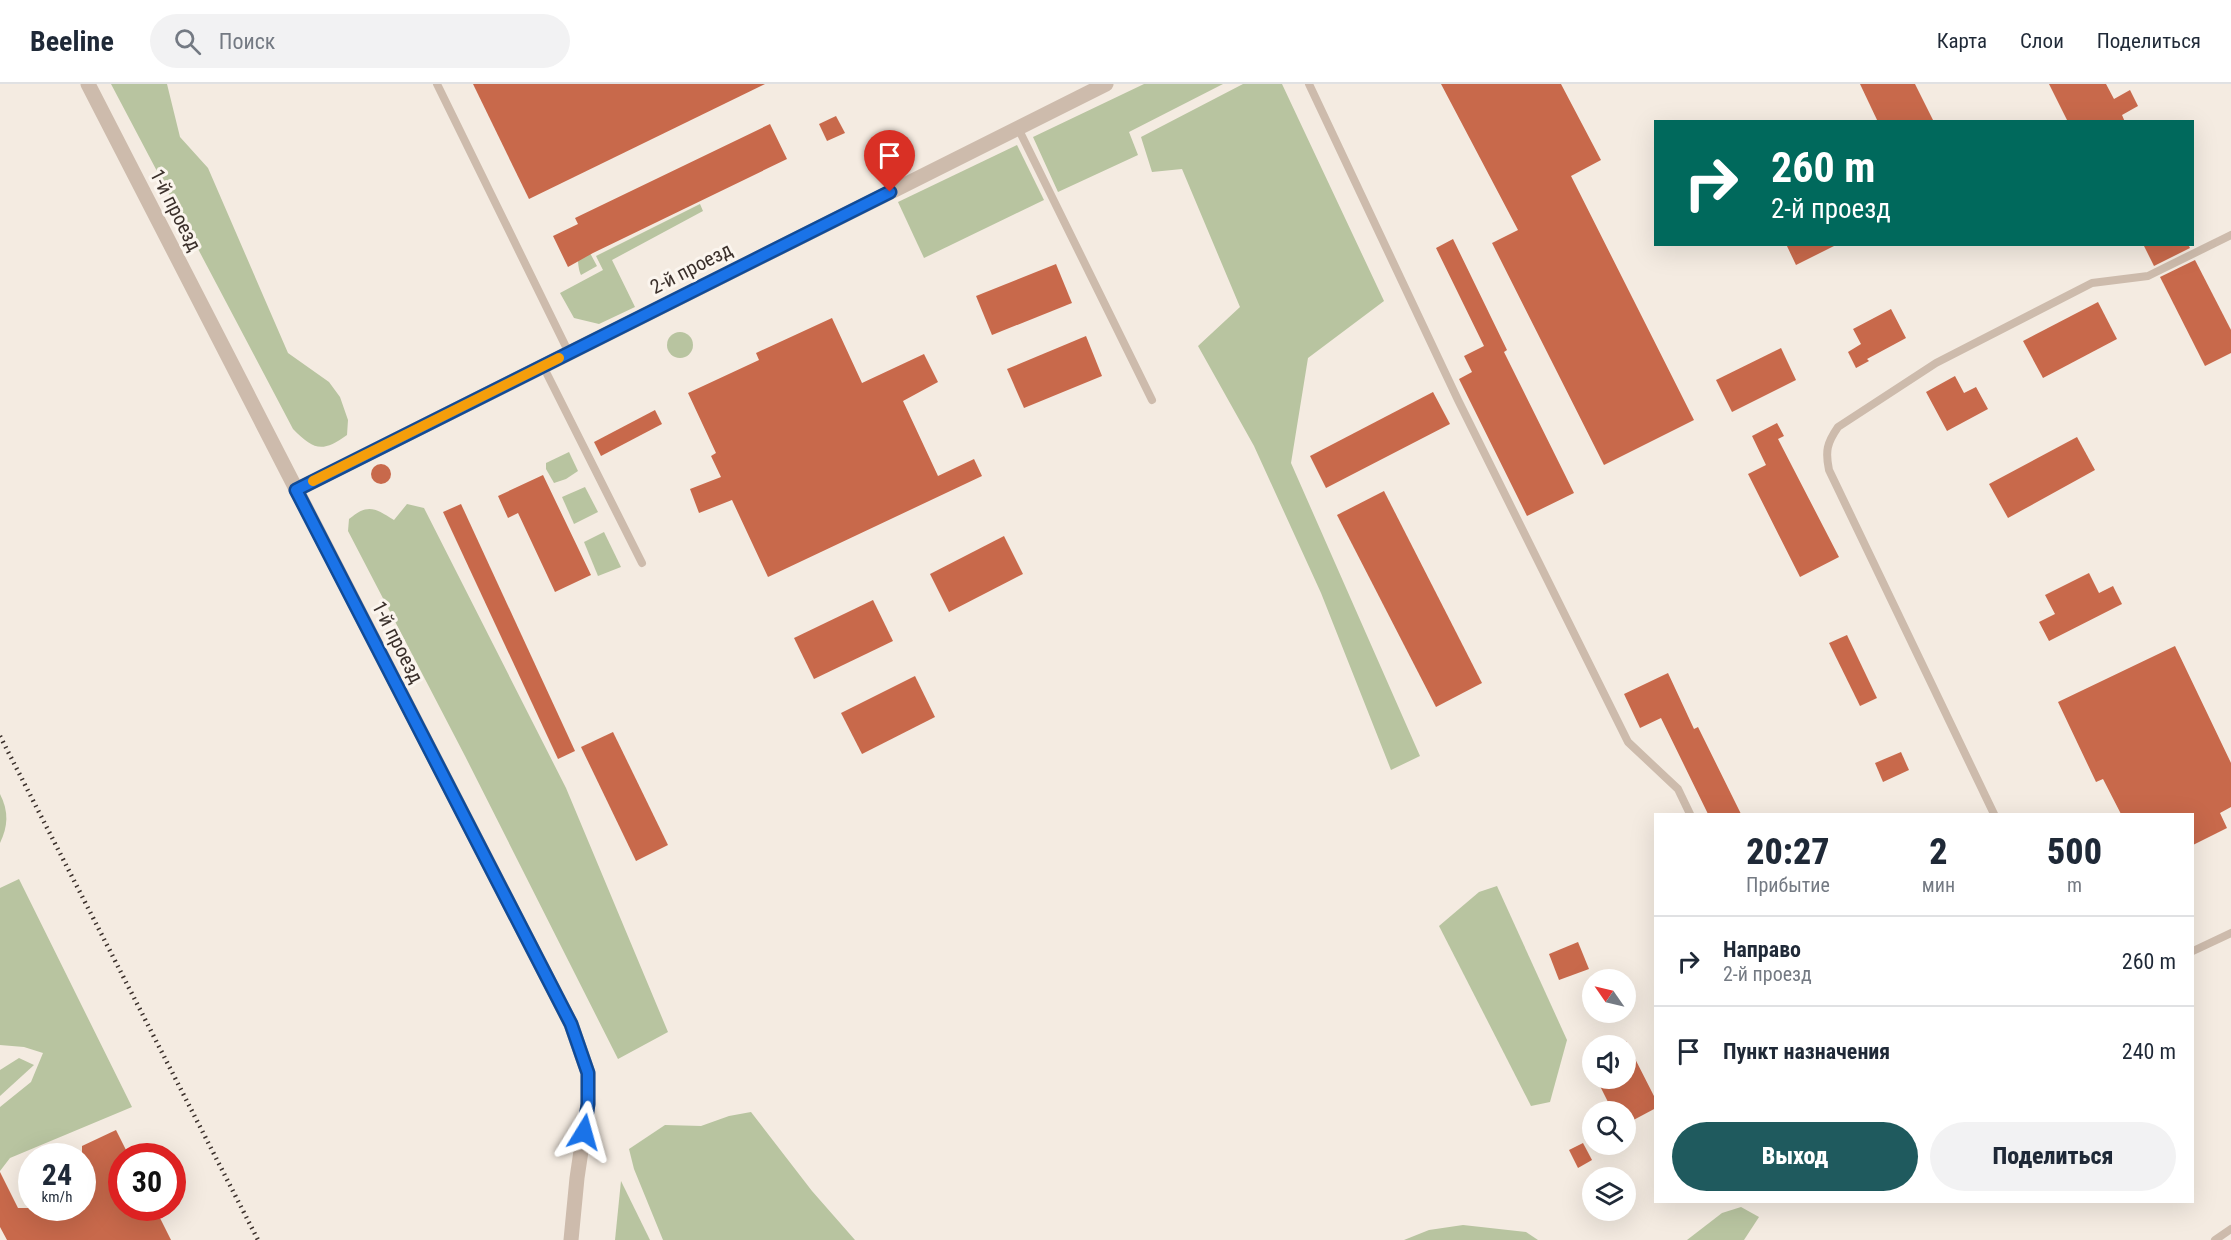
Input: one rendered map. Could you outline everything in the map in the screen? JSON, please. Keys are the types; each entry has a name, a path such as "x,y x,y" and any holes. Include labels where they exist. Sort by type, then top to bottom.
{"street":[{"name":"1-й проезд","path":"88,84 571,1024 588,1073 588,1104 571,1240"},
{"name":"2-й проезд","path":"296,490 1106,84"}],"lane":[{"path":"437,84 569,353"},
{"path":"1309,84 1458,400 1628,742 1677,789 1689,813"},
{"path":"1018,128 1152,400"},
{"path":"1994,813 1829,470 1826,455 1830,438 1838,427 1936,363 2092,283 2148,276 2231,235"},
{"path":"543,366 642,563"},
{"path":"2194,951 2231,933"},
{"path":"2215,1240 2231,1228"}],"green space":[{"path":"111,84 167,84 180,137 208,168 288,353 329,382 340,397 348,420 347,435 338,441 331,445 318,447 293,429"},
{"path":"1144,84 1223,84 1129,132 1138,155 1058,192 1033,137"},
{"path":"1243,84 1282,84 1384,301 1308,358 1291,463 1420,756 1391,770 1321,593 1254,446 1198,346 1240,307 1182,169 1152,172 1141,137"},
{"path":"1017,145 1044,200 924,258 898,202"},
{"path":"700,204 703,211 612,260 635,307 599,324 574,318 560,293 603,270 596,256"},
{"path":"577,229 597,266 581,275 579,271"},
{"path":"680,332 689,336 693,345 689,354 680,358 671,354 667,345 671,336"},
{"path":"569,452 578,471 554,483 546,469 546,463"},
{"path":"585,487 598,512 574,524 562,497"},
{"path":"407,504 424,508 566,788 668,1032 618,1059 348,531 349,519 361,511 376,510 394,520"},
{"path":"604,532 621,567 598,576 584,542"},
{"path":"0,794 5,807 6,819 5,831 0,843"},
{"path":"19,879 132,1107 46,1143 18,1143 18,1155 10,1158 0,1171 0,1107 31,1082 43,1053 24,1047 0,1045 0,888"},
{"path":"1497,886 1567,1040 1550,1102 1531,1106 1439,926 1479,892"},
{"path":"19,1058 34,1065 0,1096 0,1070"},
{"path":"751,1112 812,1191 855,1240 663,1240 634,1169 629,1149 665,1125 701,1126 729,1116"},
{"path":"621,1181 650,1240 615,1240"},
{"path":"1741,1207 1759,1217 1744,1240 1687,1240 1722,1213"},
{"path":"1463,1225 1526,1232 1538,1240 1404,1240 1429,1230"}],"building":[{"path":"473,84 765,84 529,199"},
{"path":"1441,84 1561,84 1601,160 1571,176 1694,420 1604,465 1492,243 1518,230"},
{"path":"1860,84 1915,84 1933,120 1877,120"},
{"path":"2049,84 2106,84 2114,99 2130,90 2138,106 2122,115 2124,120 2067,120"},
{"path":"836,116 845,133 827,141 819,124"},
{"path":"770,124 787,159 568,267 553,236 578,224 575,218"},
{"path":"1453,239 1507,350 1504,352 1574,493 1527,516 1459,379 1472,372 1464,356 1484,346 1436,248"},
{"path":"1787,246 1834,246 1796,265"},
{"path":"2144,246 2189,246 2190,248 2154,266"},
{"path":"2195,260 2231,330 2231,353 2205,366 2160,277"},
{"path":"1056,264 1072,303 992,335 976,296"},
{"path":"2098,302 2117,339 2043,378 2023,341"},
{"path":"1891,309 1906,338 1867,359 1869,361 1856,368 1848,352 1861,344 1853,329"},
{"path":"832,318 862,383 924,354 938,382 903,401 938,476 974,459 982,476 768,577 732,500 699,513 690,489 721,477 711,456 716,453 688,393 759,360 756,353"},
{"path":"1086,336 1102,376 1024,408 1007,369"},
{"path":"1781,348 1796,380 1732,412 1716,380"},
{"path":"1955,376 1964,393 1976,387 1988,409 1947,431 1926,392"},
{"path":"1433,392 1450,424 1326,488 1310,456"},
{"path":"655,410 662,424 601,456 594,442"},
{"path":"1777,423 1784,436 1778,439 1839,557 1800,577 1748,474 1766,465 1752,436"},
{"path":"2077,437 2095,470 2008,518 1989,484"},
{"path":"381,464 388,467 391,474 388,481 381,484 374,481 371,474 374,467"},
{"path":"543,475 591,575 555,592 518,513 508,518 498,496"},
{"path":"1384,491 1482,683 1436,707 1337,515"},
{"path":"461,504 575,751 558,759 443,512"},
{"path":"1004,536 1023,574 949,612 930,574"},
{"path":"2089,573 2099,593 2113,586 2122,604 2049,641 2039,622 2055,614 2045,595"},
{"path":"873,600 893,641 814,679 794,638"},
{"path":"1847,635 1877,698 1860,706 1829,643"},
{"path":"2175,646 2231,763 2231,807 2220,813 2227,828 2194,844 2194,813 2120,813 2103,779 2096,782 2058,702"},
{"path":"1668,673 1694,729 1698,727 1741,813 1708,813 1661,718 1640,728 1624,694"},
{"path":"915,676 935,717 862,754 841,713"},
{"path":"613,732 668,845 636,861 581,747"},
{"path":"1901,752 1909,770 1883,782 1875,763"},
{"path":"1578,942 1589,969 1582,969 1582,972 1559,980 1549,954"},
{"path":"1636,1061 1654,1096 1654,1109 1636,1119 1636,1101 1608,1101 1602,1089 1636,1089"},
{"path":"116,1130 122,1143 108,1143 108,1221 162,1221 171,1240 7,1240 0,1227 0,1172 18,1208 18,1221 96,1221 96,1143 88,1143"},
{"path":"1582,1144 1582,1155 1589,1155 1592,1160 1578,1168 1569,1150"}],"railway":[{"path":"0,736 258,1240"}],"slow traffic":[{"path":"313,481 559,358"}],"route":[{"path":"584,1132 588,1104 588,1073 571,1024 296,490 890,192"}]}
